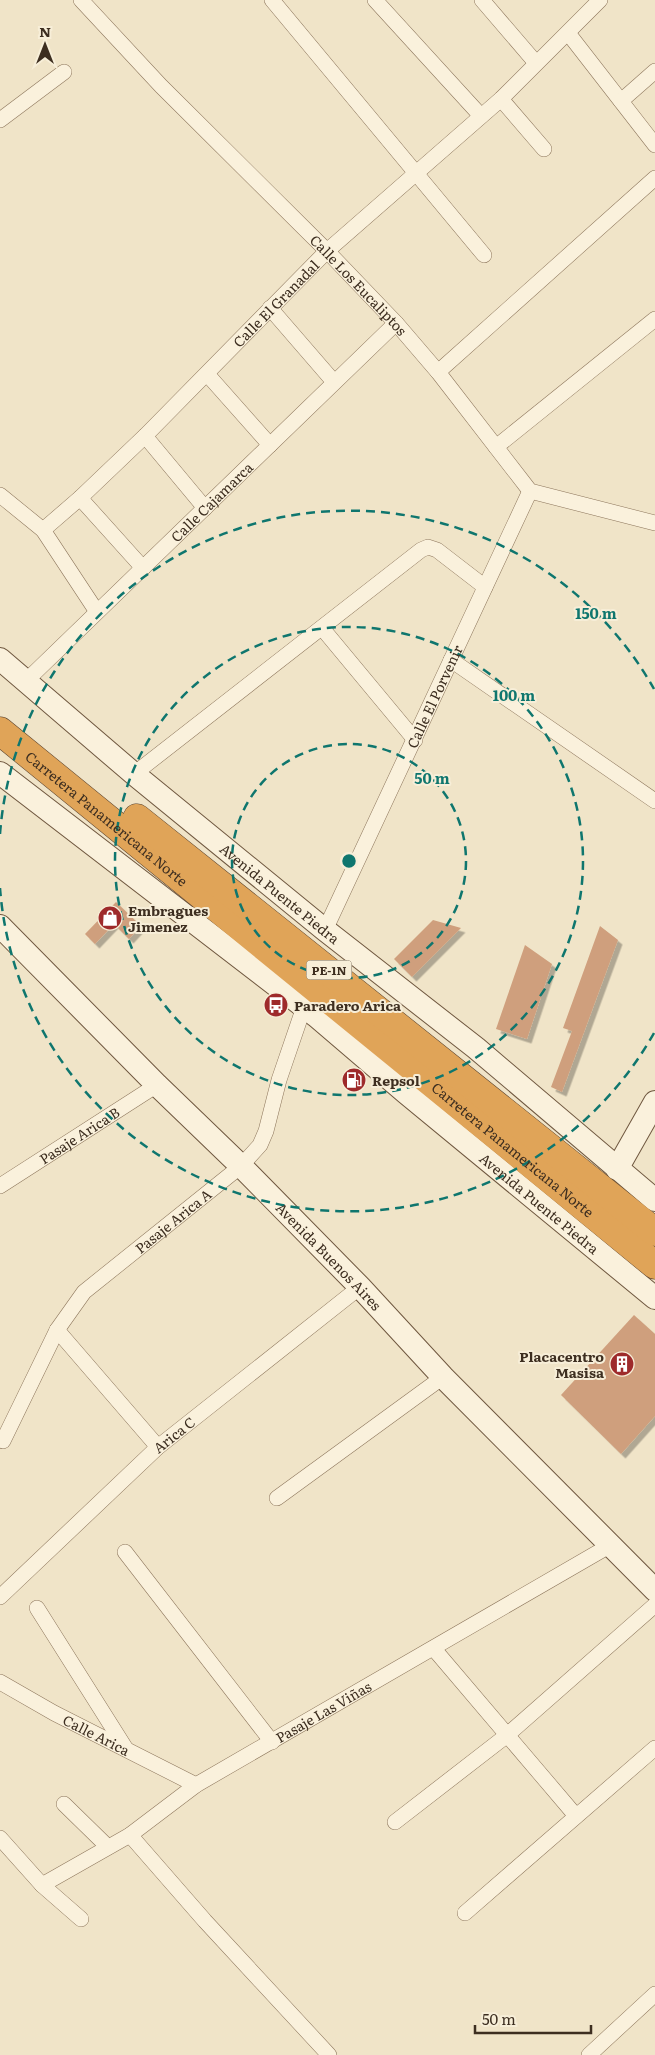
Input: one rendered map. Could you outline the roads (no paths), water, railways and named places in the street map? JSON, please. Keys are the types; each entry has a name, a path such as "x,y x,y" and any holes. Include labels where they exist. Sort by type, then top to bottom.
{"highway":[{"name":"Carretera Panamericana Norte","path":"0,711 246,904 655,1232"},
{"name":"Carretera Panamericana Norte","path":"0,731 308,996 655,1264"}],"main road":[{"name":"Avenida Puente Piedra","path":"0,659 134,774 325,930 476,1048 655,1200"},
{"name":"Avenida Puente Piedra","path":"0,773 308,996 655,1298"},
{"name":"Avenida Buenos Aires","path":"0,926 157,1085 241,1166 609,1546 655,1590"},
{"path":"617,1168 655,1102"}],"street":[{"name":"Calle Los Eucaliptos","path":"81,0 161,86 327,251 396,323 438,372 530,491"},
{"path":"272,0 417,172 484,255"},
{"path":"375,0 481,116"},
{"path":"482,0 536,63"},
{"name":"Calle El Granadal","path":"43,530 80,498 145,436 327,251 500,99 600,0"},
{"path":"568,33 655,145"},
{"path":"621,101 655,71"},
{"path":"0,120 64,72"},
{"path":"500,99 544,149"},
{"path":"438,372 655,178"},
{"path":"270,308 334,382"},
{"path":"496,447 655,319"},
{"name":"Calle Cajamarca","path":"26,681 396,323"},
{"path":"207,374 270,445"},
{"path":"145,436 205,508"},
{"path":"530,491 655,523"},
{"name":"Calle El Porvenir","path":"325,930 530,491"},
{"path":"0,495 43,530 97,612"},
{"path":"80,498 143,568"},
{"path":"134,774 421,550 428,547 437,550 485,587"},
{"path":"322,628 415,740"},
{"path":"451,660 655,801"},
{"name":"Pasaje Arica A","path":"3,1441 57,1330 84,1292 241,1166 260,1145 266,1131 278,1080 308,996"},
{"name":"Pasaje Arica B","path":"0,1186 157,1085"},
{"name":"Arica C","path":"0,1597 158,1447 360,1288"},
{"path":"57,1330 158,1447"},
{"path":"276,1498 444,1377"},
{"name":"Pasaje Las Viñas","path":"42,1885 130,1834 196,1785 609,1546"},
{"path":"125,1552 272,1742"},
{"path":"395,1822 506,1736 655,1605"},
{"path":"37,1608 127,1750"},
{"path":"434,1649 506,1736 576,1816"},
{"name":"Calle Arica","path":"0,1682 54,1713 196,1785"},
{"path":"465,1913 655,1748"},
{"path":"64,1804 108,1847"},
{"path":"130,1834 206,1921 329,2055"},
{"path":"0,1838 42,1885 81,1919"},
{"path":"589,2055 655,1994"}],"place":[{"name":"Embragues Jimenez","path":"110,918"},
{"name":"Paradero Arica","path":"276,1005"},
{"name":"Repsol","path":"354,1080"},
{"name":"Placacentro Masisa","path":"622,1364"}]}
